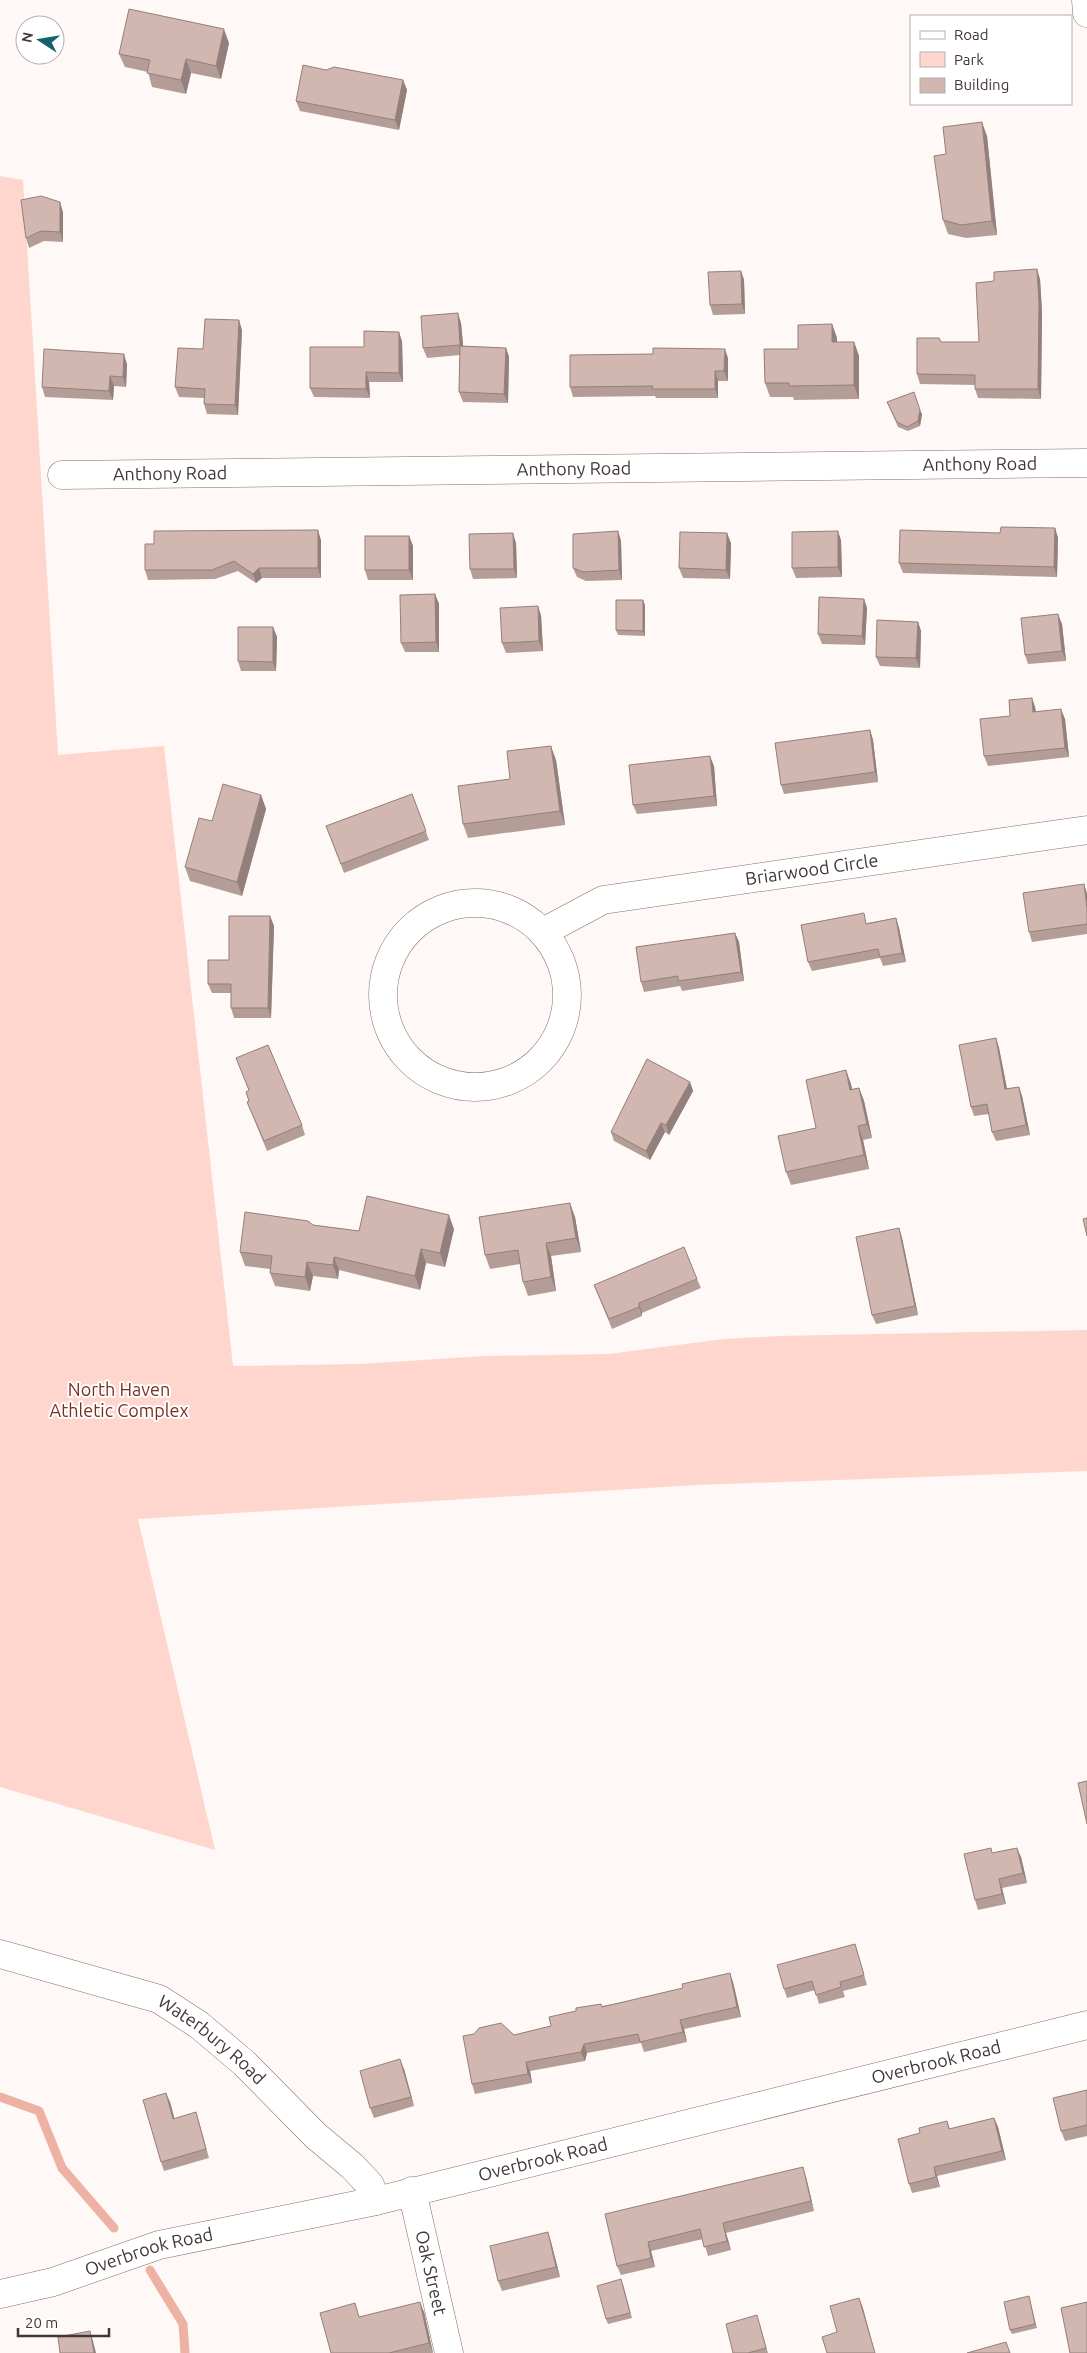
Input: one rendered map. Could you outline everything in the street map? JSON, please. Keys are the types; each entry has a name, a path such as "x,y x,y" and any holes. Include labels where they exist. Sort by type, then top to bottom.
{"street":[{"path":"1086,0 1087,13"},
{"name":"Anthony Road","path":"62,475 1087,462"},
{"name":"Briarwood Circle","path":"543,932 602,900 1087,830"},
{"path":"460,904 489,904 517,913 543,932 558,956 566,987 564,1019 551,1048 529,1070 500,1084 469,1088 438,1080 412,1063 394,1040 384,1012 384,983 392,955 409,931 432,913 460,904"},
{"name":"Waterbury Road","path":"0,1954 159,1999 199,2025 244,2063 316,2136 352,2166 370,2185 376,2201"},
{"name":"Overbrook Road","path":"0,2294 54,2282 159,2245 376,2201 1087,2025"},
{"name":"Oak Street","path":"412,2191 449,2353"}],"green space":[{"name":"North Haven Athletic Complex","path":"0,176 23,180 58,755 164,746 233,1366 360,1364 485,1356 609,1354 724,1339 778,1336 1087,1330 1087,1471 697,1485 138,1519 215,1850 0,1787"}],"building":[{"path":"129,9 224,29 216,66 186,59 181,80 147,73 150,60 119,54"},
{"path":"303,65 326,70 334,67 403,80 395,120 296,101"},
{"path":"982,122 992,221 961,225 943,220 934,156 946,154 943,127"},
{"path":"41,196 60,202 60,232 41,231 26,238 21,200"},
{"path":"1037,269 1039,303 1038,389 975,389 975,375 917,374 917,338 939,338 941,342 979,342 976,283 994,281 994,272"},
{"path":"741,271 742,304 710,305 708,272"},
{"path":"458,313 460,345 423,348 421,316"},
{"path":"205,319 239,320 235,405 204,404 205,389 175,387 178,348 203,349"},
{"path":"832,324 832,342 854,342 854,385 789,386 789,383 765,383 764,349 798,349 798,325"},
{"path":"364,331 399,332 399,373 366,372 366,389 310,388 310,347 364,347"},
{"path":"460,346 506,348 504,394 459,392"},
{"path":"653,348 725,349 724,371 715,371 715,389 652,389 653,386 570,387 570,355 653,354"},
{"path":"44,349 124,354 123,377 110,376 109,391 42,387"},
{"path":"914,392 920,410 918,421 907,427 897,422 887,402"},
{"path":"1001,527 1055,528 1054,567 899,563 900,530 1000,533"},
{"path":"318,530 318,568 259,568 253,574 234,561 212,570 145,570 145,544 154,544 154,531"},
{"path":"618,531 619,570 583,572 573,568 573,534"},
{"path":"838,531 838,567 792,568 792,532"},
{"path":"680,532 727,533 726,570 679,568"},
{"path":"513,533 514,569 470,569 469,534"},
{"path":"365,536 409,536 409,570 365,570"},
{"path":"435,594 436,642 401,643 400,595"},
{"path":"819,597 864,599 862,636 818,634"},
{"path":"616,600 643,600 643,631 616,630"},
{"path":"538,606 539,641 502,643 500,608"},
{"path":"1058,614 1062,651 1025,655 1021,618"},
{"path":"877,620 918,622 916,658 876,657"},
{"path":"238,627 273,627 273,662 238,661"},
{"path":"1032,698 1033,712 1061,709 1065,748 984,756 980,719 1010,716 1009,700"},
{"path":"870,730 875,772 781,785 775,743"},
{"path":"551,746 560,811 463,824 458,786 510,779 507,751"},
{"path":"710,756 714,796 633,805 629,765"},
{"path":"223,784 261,795 237,882 185,867 199,818 212,821"},
{"path":"412,794 426,831 341,864 326,826"},
{"path":"1084,884 1087,924 1029,932 1023,893"},
{"path":"864,913 866,924 896,918 902,953 880,957 878,949 808,962 801,925"},
{"path":"229,916 270,916 268,1008 231,1008 231,984 208,984 208,960 229,960"},
{"path":"735,933 741,972 678,981 678,976 641,982 636,947"},
{"path":"996,1038 1005,1089 1019,1087 1026,1125 992,1132 987,1104 971,1107 959,1045"},
{"path":"268,1045 302,1125 264,1141 247,1102 249,1101 246,1092 249,1090 236,1058"},
{"path":"647,1059 690,1082 666,1125 661,1123 646,1151 611,1132"},
{"path":"846,1070 850,1090 859,1088 867,1124 858,1126 864,1155 786,1172 778,1136 816,1128 806,1080"},
{"path":"367,1196 449,1215 440,1253 421,1249 415,1276 334,1257 333,1265 307,1262 305,1277 270,1273 272,1256 240,1252 245,1212 308,1221 313,1225 359,1231"},
{"path":"570,1203 576,1238 546,1243 551,1277 523,1282 518,1250 485,1255 479,1217"},
{"path":"1087,1218 1087,1236 1083,1219"},
{"path":"899,1228 915,1306 872,1315 856,1237"},
{"path":"684,1247 697,1279 639,1303 639,1307 609,1319 594,1285"},
{"path":"1087,1781 1087,1824 1078,1783"},
{"path":"991,1848 992,1853 1017,1848 1023,1873 999,1879 1002,1894 975,1900 964,1854"},
{"path":"855,1944 864,1975 840,1982 841,1987 816,1995 812,1981 784,1989 777,1965"},
{"path":"730,1973 737,2007 680,2020 683,2032 640,2042 638,2034 584,2044 581,2052 526,2062 528,2074 472,2084 463,2036 474,2034 479,2028 501,2023 514,2035 551,2026 549,2017 576,2011 576,2008 601,2004 602,2007 683,1988 682,1984"},
{"path":"400,2059 411,2097 370,2108 360,2071"},
{"path":"1087,2090 1087,2125 1061,2131 1053,2098"},
{"path":"166,2093 173,2119 196,2112 206,2149 161,2162 143,2100"},
{"path":"994,2118 1002,2151 934,2167 936,2177 909,2184 898,2139 920,2133 919,2128 947,2121 949,2129"},
{"path":"803,2167 811,2201 723,2223 727,2241 704,2247 700,2229 648,2242 651,2258 617,2266 605,2214"},
{"path":"548,2232 556,2267 498,2281 490,2246"},
{"path":"621,2279 630,2313 606,2319 597,2286"},
{"path":"1029,2296 1035,2324 1010,2330 1004,2302"},
{"path":"859,2298 875,2353 827,2353 822,2337 837,2332 830,2306"},
{"path":"420,2302 429,2343 389,2353 331,2353 320,2313 355,2303 359,2317"},
{"path":"1087,2302 1087,2353 1070,2353 1061,2308"},
{"path":"757,2315 766,2348 748,2353 733,2353 726,2324"},
{"path":"90,2331 94,2353 60,2353 58,2337"},
{"path":"1006,2342 1010,2353 967,2353"}],"waterway":[{"path":"0,2097 39,2111 62,2168 114,2228"},
{"path":"150,2270 183,2324 185,2353"}]}
